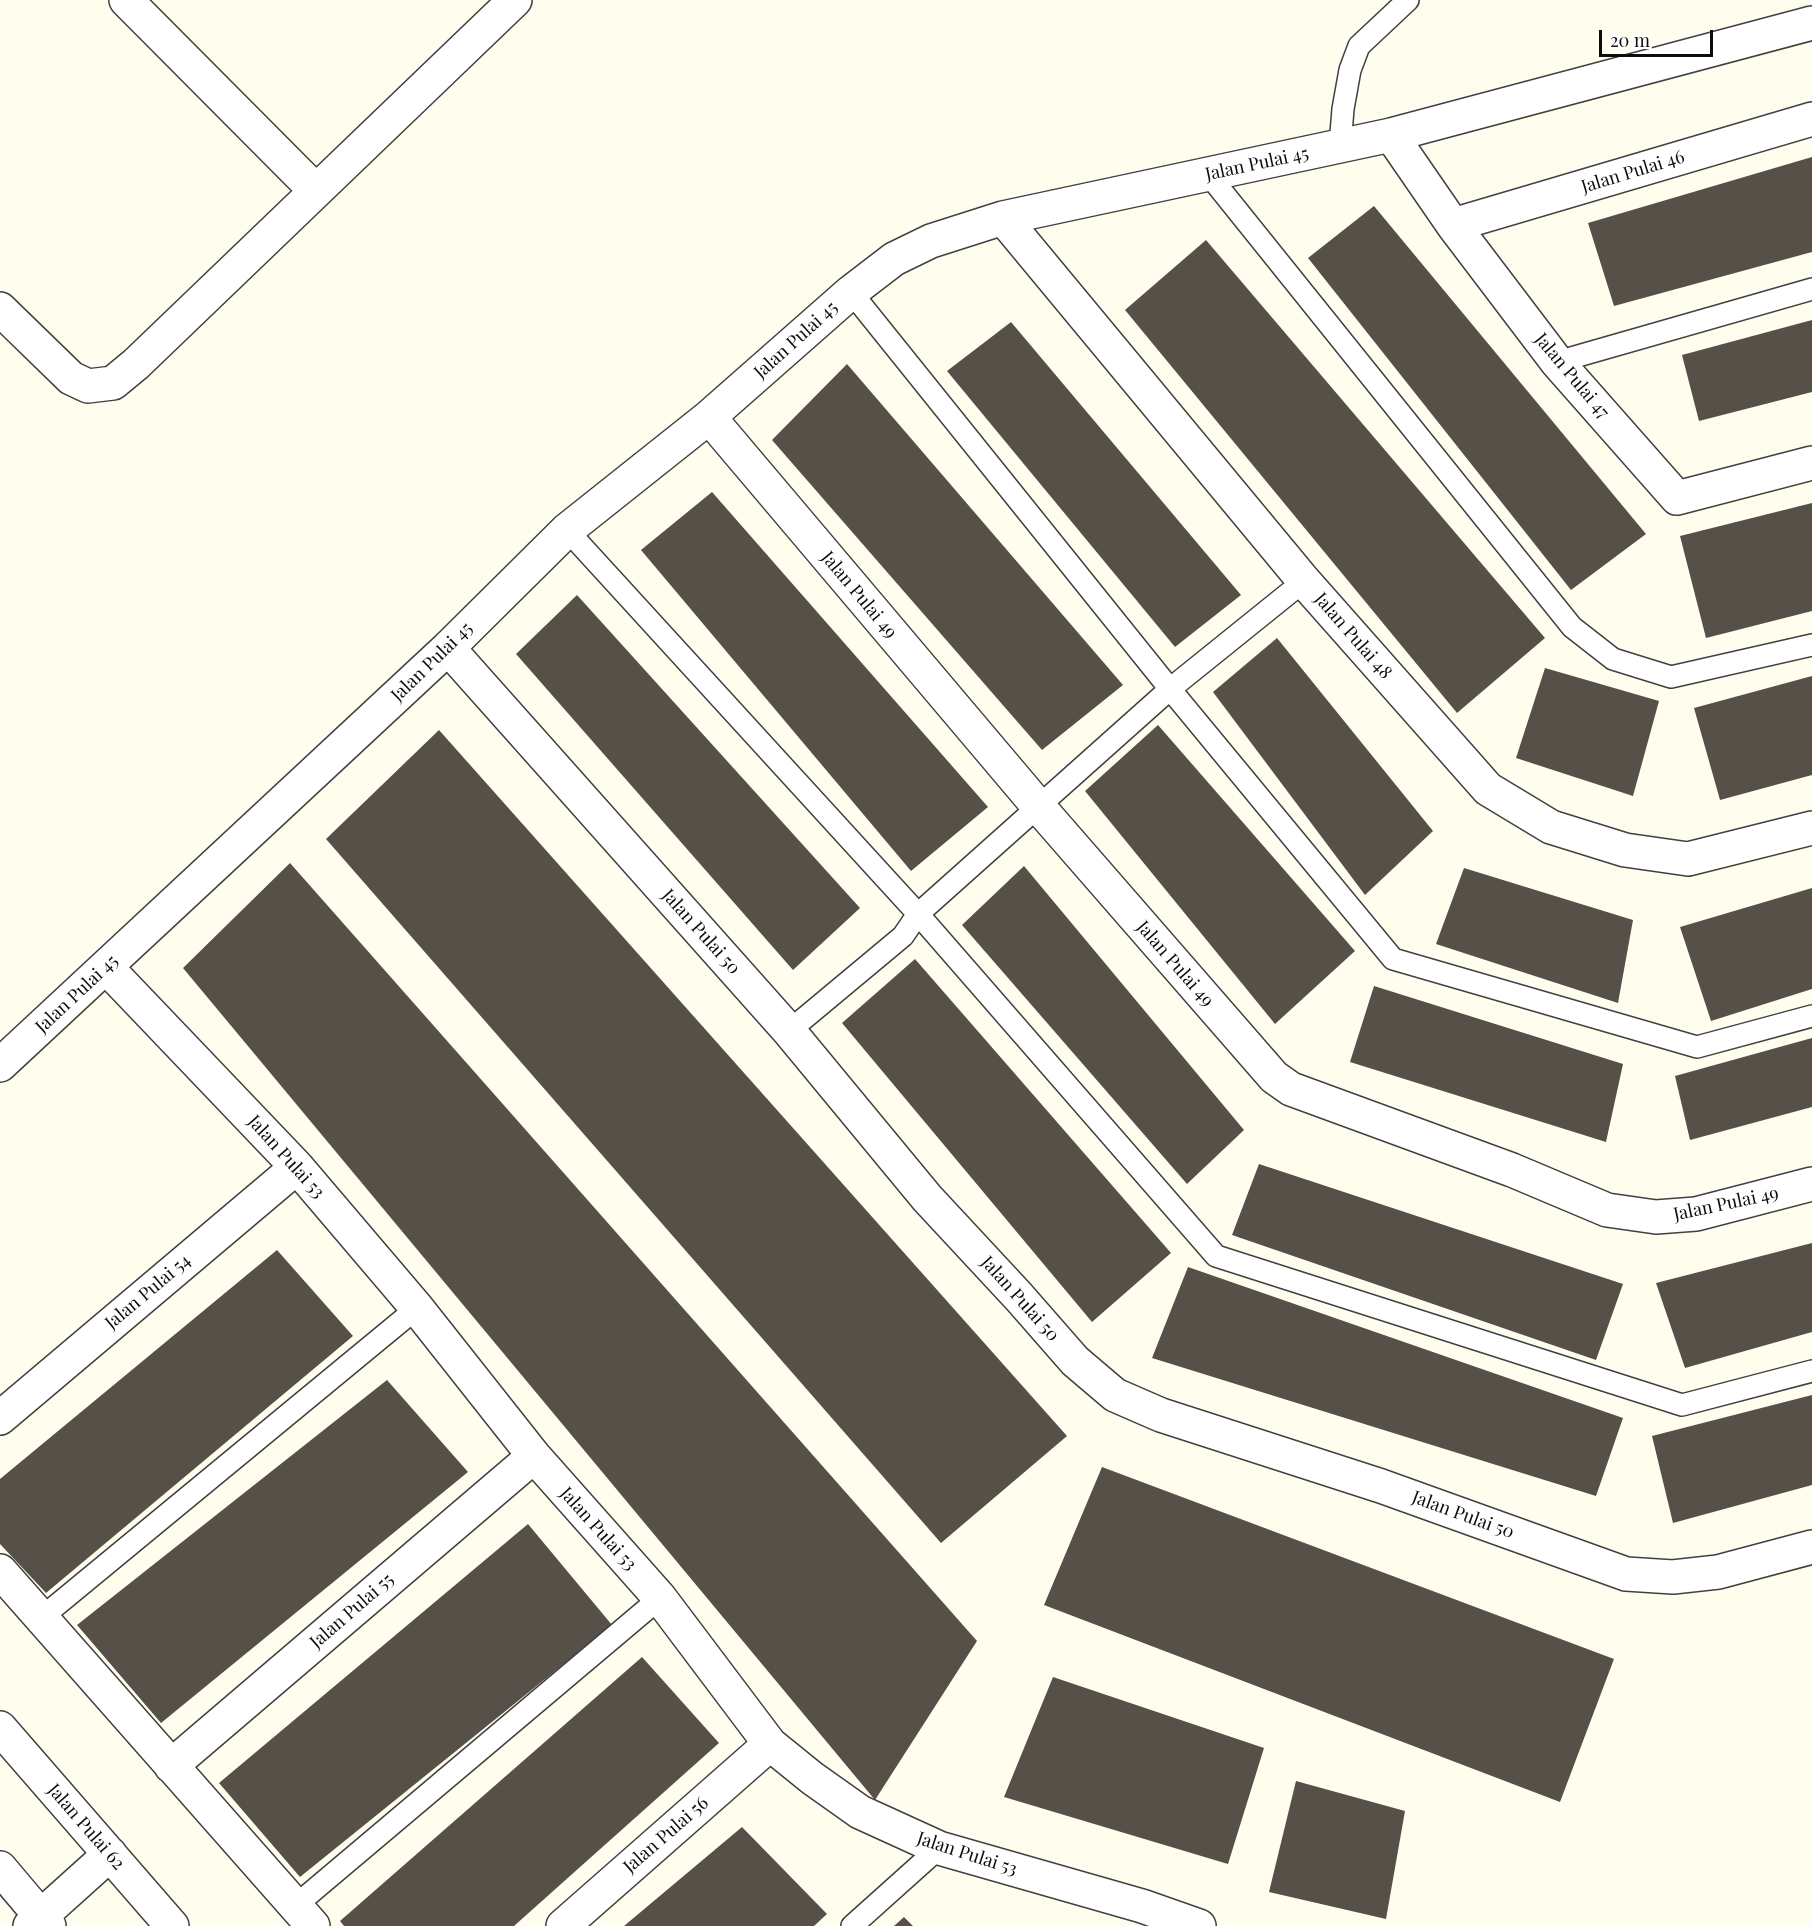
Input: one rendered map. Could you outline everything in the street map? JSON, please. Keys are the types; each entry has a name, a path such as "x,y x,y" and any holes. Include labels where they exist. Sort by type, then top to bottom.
{"street":[{"path":"126,0 316,191"},
{"path":"0,309 71,378 88,386 113,383 136,364 515,0"},
{"name":"Jalan Pulai 45","path":"0,1065 447,648 567,530 709,417 851,292 894,259 930,242 1003,218 1391,135 1812,23"},
{"name":"Jalan Pulai 46","path":"1454,225 1812,118"},
{"name":"Jalan Pulai 47","path":"1391,135 1454,225 1557,362 1677,498 1812,463"},
{"name":"Jalan Pulai 48","path":"1003,218 1305,581 1488,789 1551,827 1625,850 1688,859 1812,828"},
{"name":"Jalan Pulai 49","path":"709,417 1038,806 1274,1077 1291,1089 1512,1170 1607,1210 1656,1217 1696,1214 1812,1184"},
{"name":"Jalan Pulai 50","path":"447,648 789,1031 927,1198 1075,1361 1115,1395 1161,1416 1381,1486 1626,1574 1673,1577 1718,1572 1812,1547"},
{"name":"Jalan Pulai 53","path":"106,968 297,1167 417,1308 534,1456 660,1598 770,1744 812,1778 860,1812 939,1848 1133,1916 1199,1926"},
{"name":"Jalan Pulai 54","path":"0,1418 297,1167"},
{"name":"Jalan Pulai 55","path":"171,1766 534,1456"},
{"path":"0,1571 304,1916"},
{"name":"Jalan Pulai 62","path":"0,1728 172,1926"},
{"name":"Jalan Pulai 56","path":"562,1926 770,1744"},
{"path":"0,1868 40,1923 110,1854"}],"lane":[{"path":"1340,146 1342,109 1350,69 1359,46 1408,0"},
{"path":"1208,174 1572,627 1613,659 1671,677 1812,645"},
{"path":"1557,362 1812,290"},
{"path":"851,292 1170,689 1393,960 1697,1047 1812,1016"},
{"path":"567,530 918,914 1216,1256 1682,1405 1812,1371"},
{"path":"789,1031 903,936 918,914 1170,689 1305,581"},
{"path":"41,1618 417,1308"},
{"path":"304,1916 660,1598"},
{"path":"852,1926 939,1848"}],"building":[{"path":"1812,157 1812,252 1614,306 1588,223"},
{"path":"1374,206 1646,534 1571,590 1308,258"},
{"path":"1206,240 1545,638 1457,713 1125,310"},
{"path":"1812,320 1812,392 1699,421 1682,355"},
{"path":"1011,322 1241,595 1175,647 947,371"},
{"path":"847,364 1123,685 1042,750 772,440"},
{"path":"712,492 988,807 911,871 641,550"},
{"path":"1812,503 1812,611 1706,638 1680,536"},
{"path":"577,595 860,908 793,970 516,654"},
{"path":"1277,638 1433,831 1365,895 1213,692"},
{"path":"1545,668 1659,701 1633,796 1516,758"},
{"path":"1812,676 1812,775 1720,800 1694,708"},
{"path":"1158,725 1355,951 1275,1024 1085,791"},
{"path":"439,730 1067,1436 941,1543 326,839"},
{"path":"290,863 977,1641 875,1800 183,968"},
{"path":"1024,866 1244,1130 1187,1184 962,925"},
{"path":"1464,868 1633,920 1618,1003 1436,944"},
{"path":"1812,888 1812,989 1711,1021 1680,927"},
{"path":"915,959 1171,1253 1092,1322 842,1023"},
{"path":"1374,986 1623,1064 1606,1142 1350,1062"},
{"path":"1812,1038 1812,1107 1690,1140 1675,1076"},
{"path":"1259,1164 1623,1284 1596,1360 1232,1235"},
{"path":"1812,1243 1812,1332 1685,1368 1656,1283"},
{"path":"277,1250 353,1336 46,1593 0,1544 0,1479"},
{"path":"1188,1267 1623,1418 1596,1496 1152,1358"},
{"path":"387,1380 468,1472 161,1723 77,1625"},
{"path":"1812,1395 1812,1485 1673,1523 1652,1436"},
{"path":"1102,1467 1614,1659 1560,1802 1044,1605"},
{"path":"528,1524 612,1625 300,1877 219,1783"},
{"path":"642,1657 719,1743 514,1926 344,1926 340,1921"},
{"path":"1053,1677 1264,1748 1228,1864 1004,1797"},
{"path":"1296,1781 1405,1811 1386,1919 1269,1892"},
{"path":"742,1827 827,1914 814,1926 624,1926"},
{"path":"904,1917 913,1926 894,1926"}]}
